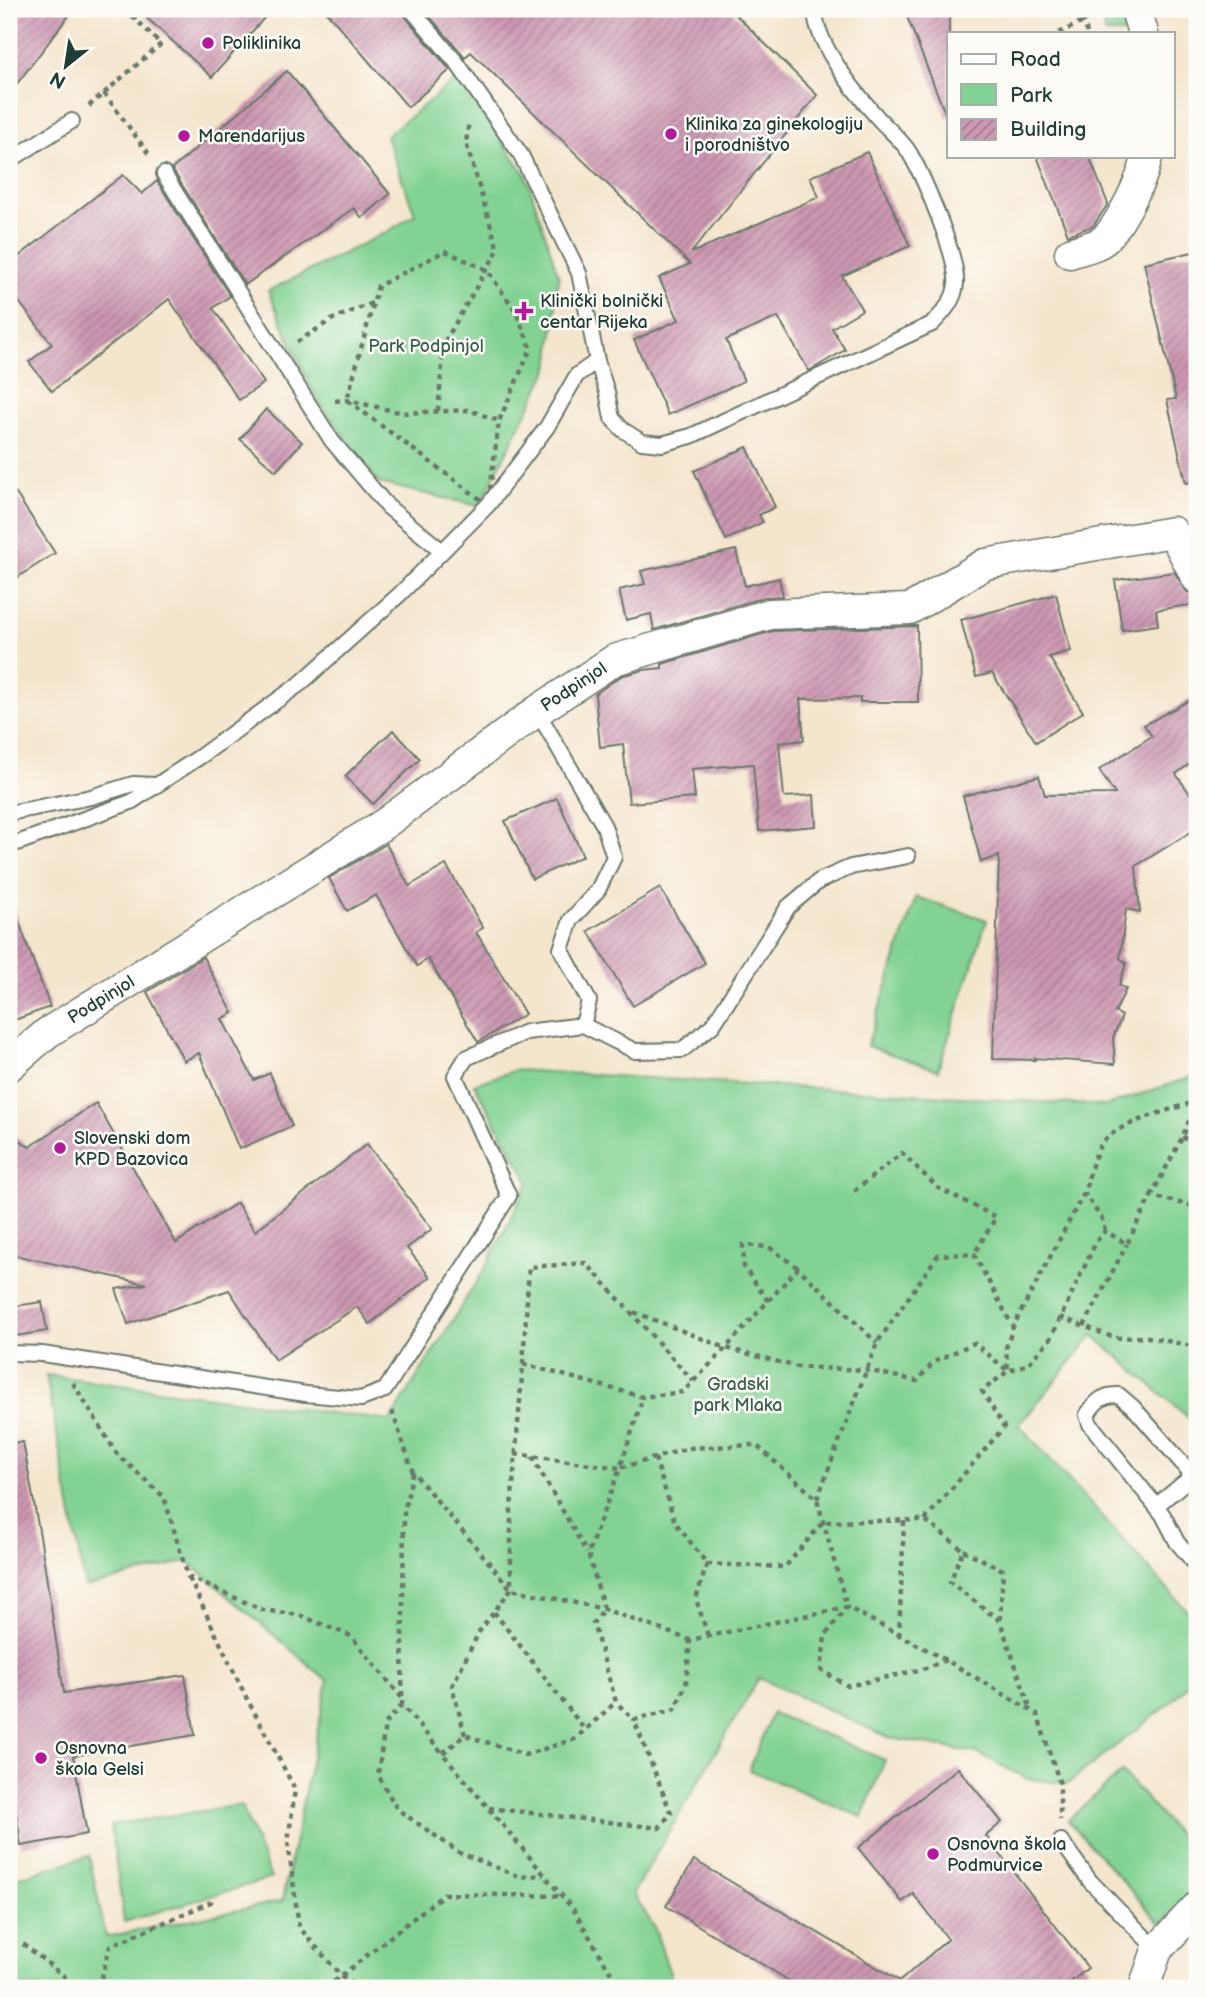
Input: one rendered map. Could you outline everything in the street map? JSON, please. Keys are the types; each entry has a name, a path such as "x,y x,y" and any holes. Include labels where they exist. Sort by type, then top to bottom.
{"street":[{"path":"1136,9 1143,32"},
{"path":"1070,253 1104,240 1124,212 1145,170 1147,158"},
{"name":"Podpinjol","path":"9,1066 47,1033 384,824 537,711 614,660 770,614 910,609 985,564 1173,532 1197,578"},
{"path":"1144,1988 1157,1950 1197,1907"}],"lane":[{"path":"411,9 457,64 521,155 579,273 612,418 623,430 642,442 662,443 691,436 932,324 947,309 957,285 954,257 907,149 876,116 833,59 815,22 815,9"},
{"path":"9,160 72,121"},
{"path":"164,174 332,441 388,507 441,550"},
{"path":"9,846 131,802 201,756 301,683 400,594 488,505 547,427 577,375 597,361"},
{"path":"537,711 604,826 614,857 598,890 571,920 561,949 589,1001 583,1025"},
{"path":"9,813 91,797 133,784 156,785"},
{"path":"9,1353 57,1357 320,1395 361,1399 385,1390 509,1196 454,1076 466,1058 526,1032 583,1025 635,1051 682,1049 713,1025 789,907 819,881 851,867 908,856"},
{"path":"1156,1506 1186,1483 1190,1478 1189,1471 1132,1406 1119,1395 1107,1394 1094,1403 1087,1415 1090,1424 1163,1515 1177,1542 1197,1566"},
{"path":"1060,1841 1090,1881 1157,1950"}],"path":[{"path":"72,121 161,44 125,9"},
{"path":"1080,9 1087,32"},
{"path":"1061,32 1083,22"},
{"path":"438,411 444,343 498,250 466,143 473,88"},
{"path":"104,93 164,174"},
{"path":"445,251 487,270 515,310 531,348 499,421 488,505 347,400 378,286 445,251"},
{"path":"278,355 333,319 373,303"},
{"path":"309,404 347,400 403,413 469,410 499,421"},
{"path":"1008,1371 1006,1348 1013,1327 1084,1193 1100,1145 1124,1127 1197,1101 1183,1136 1084,1326"},
{"path":"1183,1136 1197,1152"},
{"path":"854,1191 902,1153 938,1188 996,1217 974,1254"},
{"path":"1084,1193 1102,1219 1105,1231 1127,1244"},
{"path":"1151,1196 1197,1207"},
{"path":"925,1520 1004,1427 982,1391 1008,1371 1028,1364 1051,1338 1096,1242 1105,1231"},
{"path":"768,1301 744,1267 743,1245 769,1247 798,1268 877,1343"},
{"path":"974,1254 1013,1327"},
{"path":"817,1499 877,1343 937,1255 974,1254"},
{"path":"466,1735 452,1686 479,1632 511,1589 511,1509 529,1267 586,1263 693,1381"},
{"path":"523,1364 643,1397 682,1391 726,1348 798,1268"},
{"path":"633,1312 726,1348 798,1367 866,1370 917,1381 934,1362 974,1343 1008,1371"},
{"path":"1059,1317 1115,1338 1148,1337 1197,1348"},
{"path":"57,1357 117,1454 164,1497 188,1577 245,1695 295,1789 288,1842 299,1927 342,1977 359,1988"},
{"path":"385,1390 413,1472 511,1589 604,1609 690,1640 847,1607 946,1660 1037,1714 1060,1784 1060,1841"},
{"path":"588,1553 643,1397"},
{"path":"515,1454 620,1468 689,1448 755,1446 817,1499 847,1607"},
{"path":"532,1456 588,1553 604,1609"},
{"path":"655,1458 675,1522 707,1564"},
{"path":"413,1472 404,1511 402,1702 384,1724 378,1775 397,1809 460,1853 520,1877 544,1875"},
{"path":"707,1564 785,1567 823,1522 925,1520 963,1550 1003,1570 1000,1620 1031,1710"},
{"path":"900,1636 904,1521"},
{"path":"963,1550 950,1582 1000,1620"},
{"path":"707,1564 696,1599 708,1636"},
{"path":"188,1577 263,1610 299,1615 351,1636 443,1753 573,1909 620,1988"},
{"path":"847,1607 825,1636 821,1670 848,1686 923,1669 946,1660"},
{"path":"488,1808 659,1828 671,1813 634,1720 616,1702 593,1623 604,1609"},
{"path":"494,1612 585,1730"},
{"path":"634,1720 675,1709 686,1684 690,1640"},
{"path":"466,1735 525,1755 575,1739 616,1702"},
{"path":"443,1753 466,1735"},
{"path":"326,1988 444,1894 562,1896"},
{"path":"99,1988 110,1946 211,1902 211,1896"},
{"path":"23,1944 79,1988"}],"green space":[{"path":"1096,9 1125,9 1132,32 1105,32"},
{"name":"Park Podpinjol","path":"458,78 526,175 559,277 549,369 479,506 379,483 314,395 268,291 389,231 415,214 386,136"},
{"path":"916,897 987,920 938,1070 867,1046"},
{"name":"Gradski park Mlaka","path":"516,1070 1106,1106 1197,1075 1197,1425 1093,1335 1019,1425 1197,1622 1197,1676 1162,1710 1067,1784 1026,1778 977,1753 890,1738 759,1678 633,1893 654,1927 675,1988 19,1988 9,1929 9,1880 89,1856 106,1937 282,1901 328,1681 187,1561 85,1587 46,1375 390,1421 487,1265 529,1182 474,1084"},
{"path":"772,1713 885,1760 862,1817 749,1770"},
{"path":"1122,1772 1197,1856 1197,1891 1161,1924 1068,1820"},
{"path":"241,1805 271,1878 124,1922 111,1825"}],"building":[{"path":"9,9 74,9 9,94"},
{"name":"Poliklinika","path":"137,9 272,9 212,77"},
{"path":"324,9 402,9 404,15 450,70 408,107"},
{"path":"423,9 730,9 817,95 691,253 819,197 810,177 867,152 910,246 842,276 862,310 832,328 845,350 809,371 778,317 726,340 744,381 668,415 634,340 679,320 659,278 690,264 471,52 465,57"},
{"path":"904,9 949,9 947,118"},
{"path":"287,71 390,194 362,218 354,208 245,285 172,169"},
{"path":"1038,158 1090,158 1108,204 1093,226 1068,235"},
{"path":"123,175 142,194 157,181 230,296 213,308 264,383 239,400 169,299 52,391 29,362 52,344 9,289 9,264"},
{"path":"1197,251 1197,481 1186,483 1167,400 1176,399 1144,263"},
{"path":"266,409 302,442 276,471 240,439"},
{"path":"747,447 775,507 759,515 763,522 726,540 694,471"},
{"path":"9,483 55,553 9,583"},
{"path":"736,550 745,586 779,578 783,596 765,597 654,630 651,614 626,620 619,590 645,584 641,571"},
{"path":"1174,572 1187,592 1197,595 1197,604 1156,610 1158,625 1122,630 1115,580"},
{"path":"1056,594 1071,651 1049,657 1083,712 1036,742 992,673 976,677 961,620"},
{"path":"917,626 918,702 860,702 860,698 800,699 804,740 779,743 784,797 814,795 816,826 759,831 753,764 692,769 695,798 629,803 623,744 600,747 595,694 621,676 662,668 662,664 773,631"},
{"path":"1197,696 1197,758 1176,774 1197,804 1197,828 1136,866 1140,912 1126,909 1120,958 1126,963 1119,985 1126,989 1115,1012 1122,1016 1113,1038 1115,1064 1035,1058 993,1059 999,856 981,862 963,796 1039,776 1045,795 1115,794 1099,770 1152,736 1144,725"},
{"path":"393,730 420,759 373,804 345,776"},
{"path":"557,798 583,856 532,879 505,821"},
{"path":"386,844 409,886 446,865 483,928 476,932 525,1014 478,1042 428,959 417,966 376,895 347,911 329,878"},
{"path":"660,888 705,963 633,1006 588,931"},
{"path":"12,903 50,1007 9,1022 9,904"},
{"path":"203,957 233,1013 222,1019 254,1080 270,1073 292,1126 239,1149 199,1053 184,1061 147,992"},
{"path":"96,1103 176,1243 237,1203 255,1231 367,1144 432,1229 407,1248 430,1277 370,1324 357,1307 275,1360 229,1290 128,1324 116,1289 147,1284 9,1254 9,1131 29,1147"},
{"path":"42,1302 47,1331 9,1337 9,1307"},
{"name":"Osnovna škola Gelsi","path":"23,1442 64,1693 185,1675 195,1735 73,1756 87,1834 21,1846 9,1761 9,1443"},
{"path":"958,1768 1002,1822 986,1836 1088,1968 1063,1988 801,1988 666,1906 694,1860 900,1981 948,1939 913,1894 902,1902 858,1848"}],"place":[{"name":"Poliklinika","path":"208,43"},
{"name":"Klinika za ginekologiju i porodništvo","path":"671,134"},
{"name":"Marendarijus","path":"184,136"},
{"name":"Klinički bolnički centar Rijeka","path":"524,311"},
{"name":"Slovenski dom KPD Bazovica","path":"60,1148"},
{"name":"Osnovna škola Gelsi","path":"41,1758"},
{"name":"Osnovna škola Podmurvice","path":"933,1854"}]}
